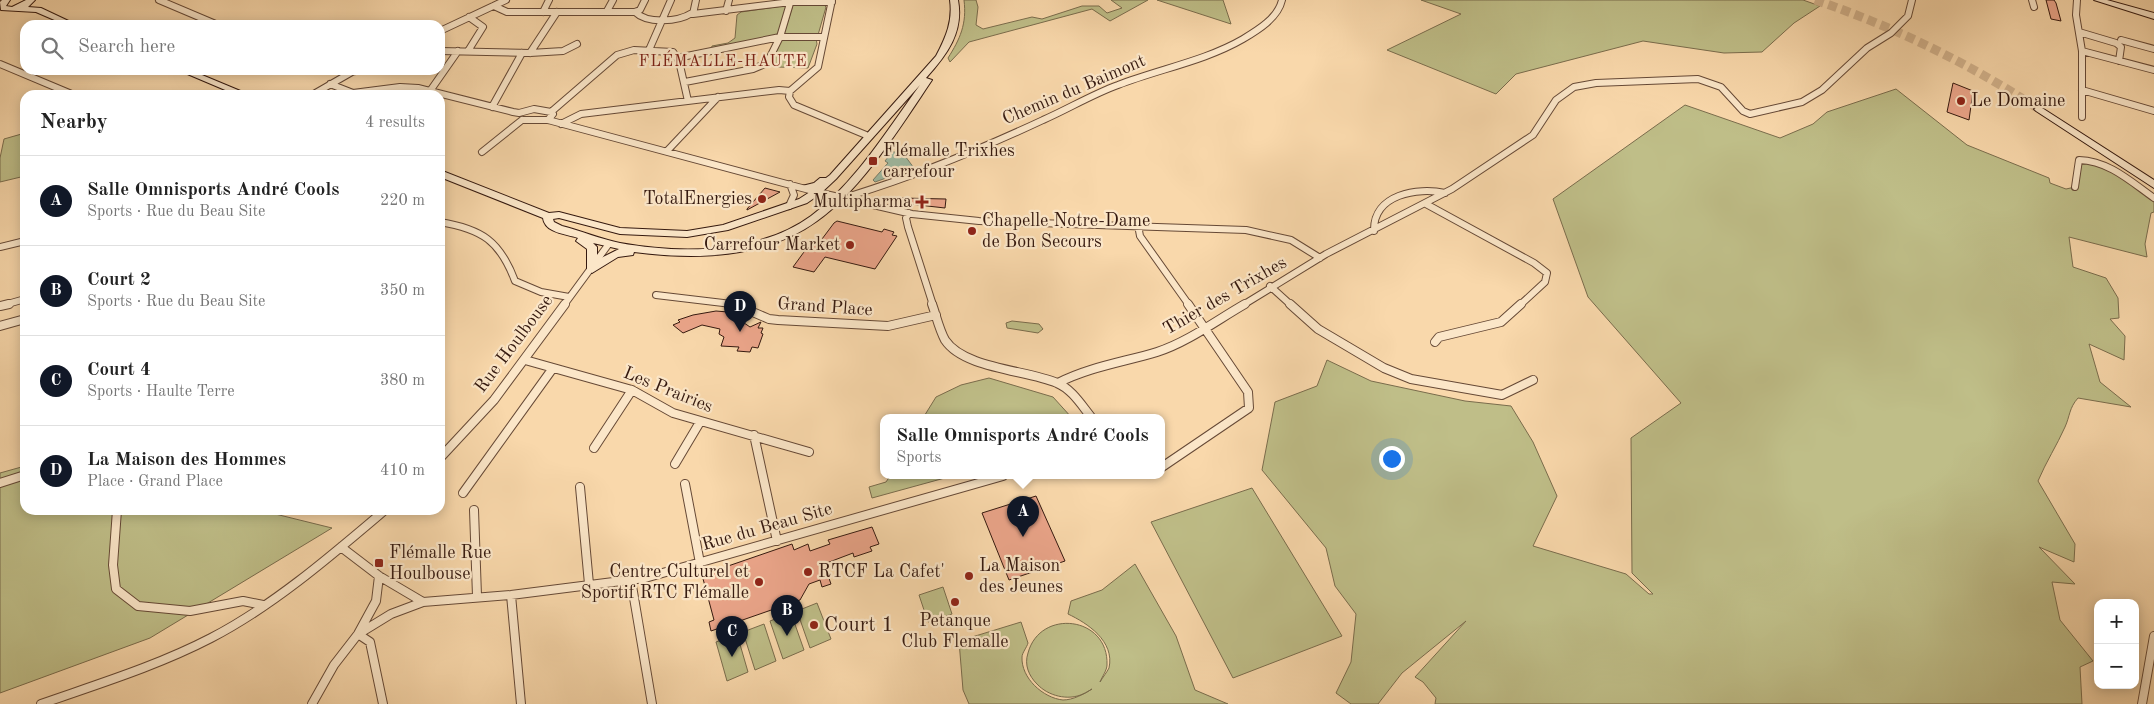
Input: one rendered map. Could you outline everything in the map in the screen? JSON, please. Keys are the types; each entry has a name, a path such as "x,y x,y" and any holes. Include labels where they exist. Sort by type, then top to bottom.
{"main road":[{"path":"17,8 30,0 38,10"},
{"path":"445,175 548,216 559,216 606,228 646,234 686,234 724,228 744,222 803,201 817,192 940,57 952,35 956,12 954,0"},
{"path":"560,230 608,245 680,252 747,250 777,241 798,231 843,198 952,45 960,24 959,0"},
{"path":"2098,0 2154,16"},
{"path":"2,5 38,10 61,20"},
{"path":"195,75 232,90"},
{"path":"805,188 817,186 923,76"},
{"path":"2044,108 2154,185"},
{"path":"548,216 549,223 592,247 592,269"},
{"path":"606,228 608,245"},
{"path":"608,245 619,238 631,238 646,234"},
{"path":"592,269 607,257 619,253 667,256 680,252"}],"street":[{"path":"160,0 206,20"},
{"path":"445,29 506,0"},
{"path":"543,12 550,0"},
{"path":"607,11 613,0"},
{"path":"494,6 507,12 636,12 640,10 645,0"},
{"path":"649,50 671,0"},
{"path":"692,14 696,0"},
{"path":"726,11 729,0"},
{"name":"Chemin du Baimont","path":"843,198 920,174 1042,121 1111,88 1217,51 1267,22 1280,8 1282,0"},
{"name":"Thier des Trixhes","path":"1058,383 1076,374 1159,351 1205,328 1270,286 1320,258 1444,194 1533,135 1556,100 1567,91 1581,85 1707,80 1721,87 1738,106 1750,114 1802,102 1827,86 1867,48 1891,33 1909,14 1912,0"},
{"path":"2032,0 2034,7"},
{"path":"2077,0 2076,15 2082,51 2082,117"},
{"path":"636,12 640,17 662,19 688,17 692,14 791,1 832,1 818,67 790,91 789,97 794,106 866,135"},
{"path":"685,82 764,66 769,61 780,37 791,1"},
{"path":"530,53 557,12"},
{"path":"468,51 483,27 470,17"},
{"path":"2079,32 2116,42 2121,47 2119,61"},
{"path":"677,58 780,37 824,37"},
{"path":"2121,40 2154,49"},
{"path":"445,50 530,53 568,49 577,44"},
{"path":"445,70 458,51"},
{"path":"548,120 553,114 551,112 614,57 631,51 671,51 677,58 685,82 688,101"},
{"path":"2082,51 2154,70"},
{"path":"492,107 522,53"},
{"path":"0,64 20,72"},
{"path":"26,75 62,90"},
{"path":"320,90 346,75"},
{"path":"431,90 441,75"},
{"path":"330,84 345,90"},
{"path":"382,90 400,87 422,90"},
{"path":"562,124 581,114 779,90 790,91"},
{"path":"2082,90 2154,111"},
{"path":"445,95 519,113 534,109 551,112"},
{"path":"667,151 718,98"},
{"path":"519,113 519,119 522,120"},
{"path":"482,152 522,120 548,120 817,192 908,213 972,221 1257,231 1290,240 1320,258"},
{"path":"2075,186 2079,160 2100,161 2154,198"},
{"path":"789,206 794,197 794,190 790,184"},
{"path":"852,184 854,189 865,192"},
{"path":"1374,231 1374,224 1380,213 1389,200 1397,194 1422,190 1444,194"},
{"path":"1426,204 1547,273 1545,282 1501,322 1439,337 1435,342"},
{"path":"908,213 906,218 908,228 945,339 961,354 1001,368 1058,383 1074,395 1089,414"},
{"path":"445,223 468,229 486,238 504,254 515,281 541,292 569,297"},
{"path":"1138,226 1140,236 1248,392 1249,408 1165,465"},
{"path":"0,247 20,242"},
{"name":"Rue Houlbouse","path":"445,453 491,403 608,245"},
{"path":"1270,286 1318,329 1384,368 1411,378 1502,395 1533,380"},
{"name":"Grand Place","path":"656,295 738,304 769,319 778,320 888,326 936,315"},
{"path":"0,306 20,300"},
{"path":"0,326 20,320"},
{"name":"Les Prairies","path":"524,360 632,390 674,413 808,452"},
{"path":"462,493 553,368"},
{"path":"594,448 632,390"},
{"path":"675,464 700,422"},
{"path":"754,435 777,541"},
{"path":"0,483 20,477"},
{"name":"Rue du Beau Site","path":"476,596 510,595 631,580 700,563 993,479"},
{"path":"685,484 700,563"},
{"path":"580,487 589,584"},
{"path":"358,634 391,614 423,602 476,596 474,510"},
{"path":"117,515 113,565 116,589 138,606 190,611 243,601 263,605"},
{"path":"41,704 135,671 211,638 263,605 341,547 379,515"},
{"path":"341,547 378,576 423,602"},
{"path":"312,704 334,665 358,634 376,601 378,576"},
{"path":"631,580 652,704"},
{"path":"510,595 521,704"},
{"path":"358,634 370,642 383,704"},
{"path":"2142,704 2154,636"}],"shaded area":[{"path":"964,0 976,0 978,7 976,25 983,29 1032,17 1042,19 1082,6 1099,6 1107,13 1122,8 1111,0 1148,0 1110,21 1092,9 969,42 950,62 948,58 959,38 963,24"},
{"path":"1157,0 1223,0 1231,24"},
{"path":"1421,0 1803,0 1820,6 1794,23 1762,52 1724,53 1643,41 1516,74 1496,94 1387,50 1461,14"},
{"path":"823,4 826,7 818,35 784,34 793,5"},
{"path":"786,7 778,35 711,50 712,46 728,43 735,38 737,15 741,12"},
{"path":"816,38 817,44 808,68 777,67 771,64 782,39"},
{"path":"1896,89 1967,145 2049,178 2050,183 2066,189 2075,187 2079,160 2094,159 2154,198 2154,212 2151,213 2145,244 2147,257 2069,237 2073,267 2106,278 2118,298 2119,318 2110,319 2125,336 2124,360 2089,344 2100,382 2131,407 2078,398 2038,481 2075,544 2074,562 2039,547 2075,584 2052,582 2060,620 2093,661 2080,667 2082,704 1435,704 1436,698 1423,682 1415,677 1466,621 1402,673 1378,704 1351,704 1336,693 1351,662 1356,614 1335,586 1326,548 1262,470 1275,402 1317,386 1327,360 1371,381 1465,401 1511,406 1533,442 1557,496 1533,546 1626,574 1649,594 1653,594 1632,573 1631,438 1681,403 1588,297 1553,199 1685,105 1780,138 1813,124 1827,112"},
{"path":"20,134 20,177 0,182 0,158 4,139"},
{"path":"892,152 902,152 914,168 875,182 873,180 888,163 885,161"},
{"path":"1012,321 1039,324 1043,329 1038,333 1007,328 1006,323"},
{"path":"989,378 1053,397 1068,414 925,414 936,397 961,385"},
{"path":"20,467 20,515 279,515 332,528 150,638 0,693 0,473"},
{"path":"888,479 941,479 872,498 869,487 886,482"},
{"path":"1252,488 1342,636 1233,678 1151,522"},
{"path":"1135,564 1176,636 1195,690 1228,704 969,704 963,690 959,641 1021,622 1028,643 1022,655 1023,665 1029,679 1035,686 1048,695 1063,700 1074,698 1084,694 1065,697 1047,692 1034,681 1028,670 1028,653 1035,639 1046,629 1059,624 1073,624 1086,628 1097,636 1105,649 1107,667 1100,682 1109,668 1110,658 1108,649 1098,634 1083,622 1068,614 1071,601 1102,590"},
{"path":"943,587 952,614 928,622 919,595"},
{"name":"Court 1","path":"817,603 831,639 810,648 797,611"},
{"path":"791,613 804,650 783,659 770,621"},
{"path":"764,624 776,661 755,670 743,632"},
{"path":"737,634 748,672 727,681 716,642"}],"building":[{"path":"2046,0 2054,0 2061,21 2051,19"},
{"name":"Le Domaine","path":"1953,83 1973,91 1969,120 1947,112"},
{"name":"TotalEnergies","path":"765,188 780,192 747,210 747,209"},
{"path":"901,198 946,199 945,208 901,203"},
{"name":"Carrefour Market","path":"837,221 882,232 884,229 894,232 892,235 897,236 875,269 825,257 814,272 793,267 812,241 819,243"},
{"path":"716,311 728,312 750,327 761,322 758,328 763,328 761,333 763,334 758,348 752,347 750,352 737,351 739,347 721,346 724,337 719,334 720,329 702,325 683,333 673,325 680,322 678,320 693,315"},
{"path":"1036,496 1065,561 1009,580 982,513"},
{"name":"Centre Culturel et Sportif RTC Flémalle","path":"872,527 879,544 870,547 872,551 854,557 853,553 824,564 831,584 822,587 820,580 809,584 800,600 711,631 709,622 714,620 702,575 792,544 794,550 808,544 810,551 830,544 828,540"}],"tunnel":[{"path":"1815,0 1874,22 1930,47 1985,76 2039,109"}],"place":[{"name":"Le Domaine","path":"1961,101"},
{"name":"Flémalle Trixhes carrefour","path":"873,161"},
{"name":"TotalEnergies","path":"762,199"},
{"name":"Multipharma","path":"922,202"},
{"name":"Chapelle Notre-Dame de Bon Secours","path":"972,231"},
{"name":"Carrefour Market","path":"850,245"},
{"name":"La Maison des Hommes","path":"740,332"},
{"name":"Salle Omnisports André Cools","path":"1023,537"},
{"name":"Flémalle Rue Houlbouse","path":"379,563"},
{"name":"RTCF La Cafet'","path":"808,572"},
{"name":"La Maison des Jeunes","path":"969,576"},
{"name":"Centre Culturel et Sportif RTC Flémalle","path":"759,582"},
{"name":"Petanque Club Flemalle","path":"955,602"},
{"name":"Court 1","path":"814,625"},
{"name":"Court 2","path":"787,636"},
{"name":"Court 4","path":"732,657"}],"district":[{"name":"FLÉMALLE-HAUTE","path":"723,62"}]}
